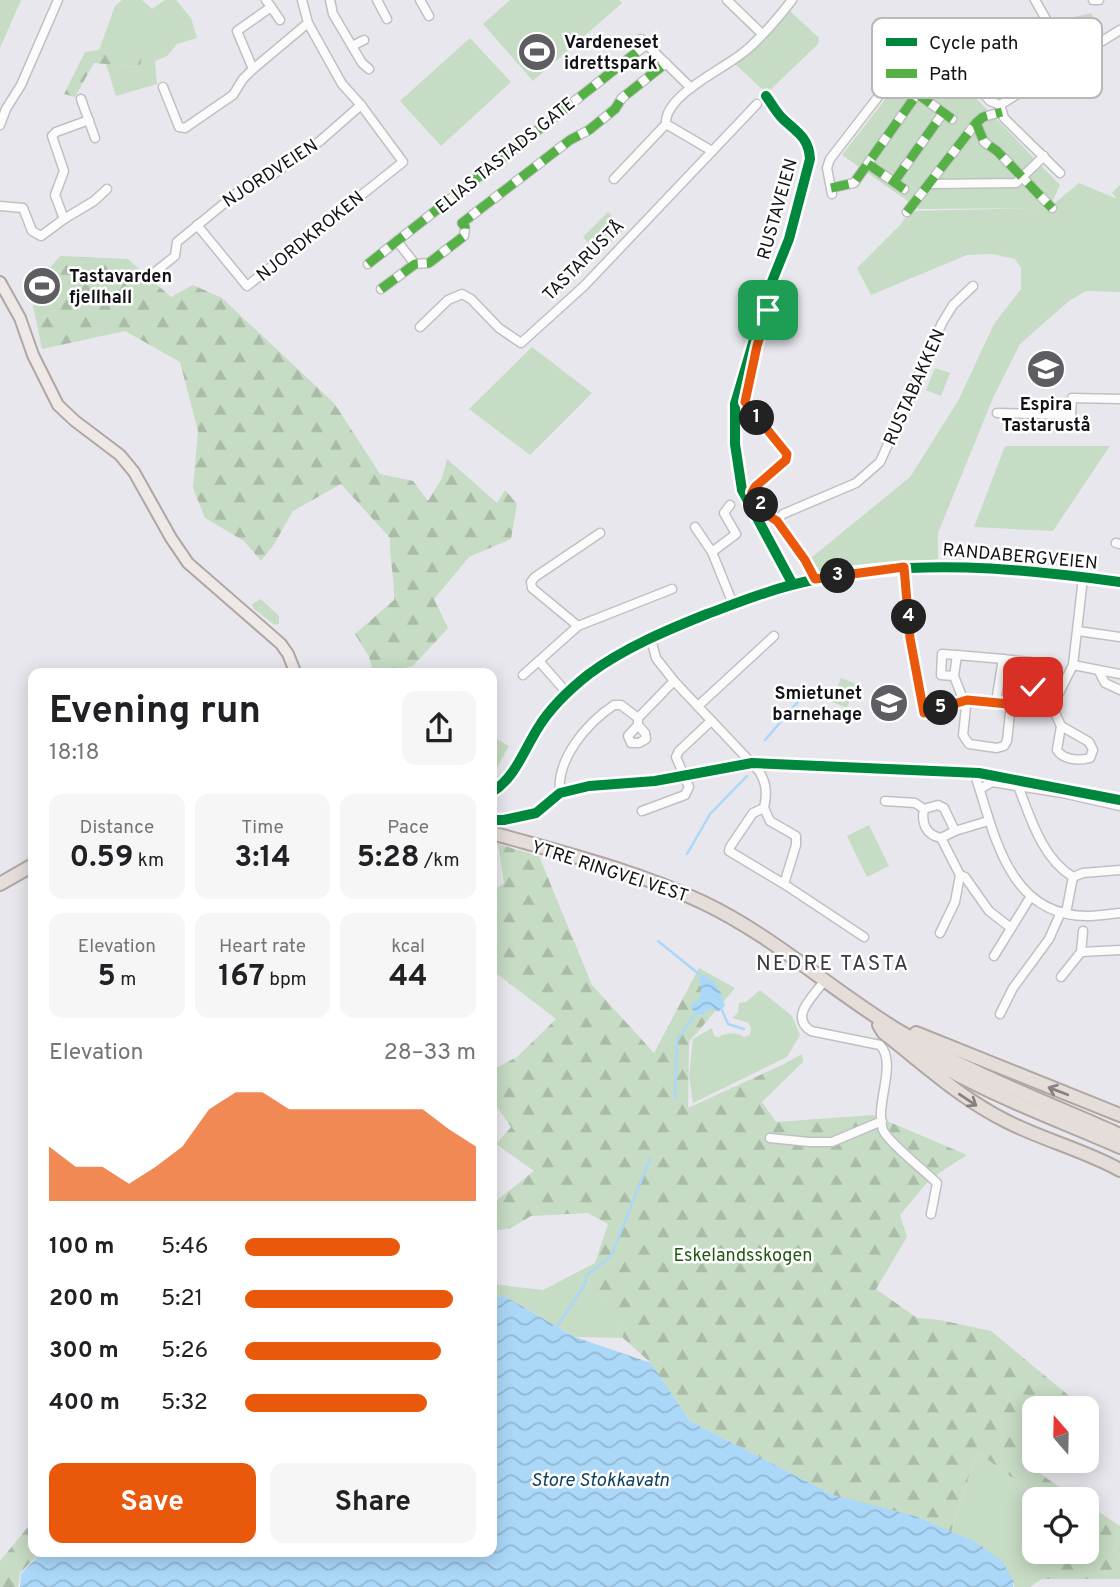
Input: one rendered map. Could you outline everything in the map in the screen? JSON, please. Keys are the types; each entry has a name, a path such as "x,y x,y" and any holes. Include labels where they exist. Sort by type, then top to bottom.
{"highway":[{"name":"YTRE RINGVEI VEST","path":"497,835 638,877 681,893 726,914 747,928"},
{"path":"0,886 28,871"},
{"path":"747,928 821,985 927,1058 990,1092 1120,1147"},
{"path":"747,928 761,934 901,1032 950,1060 1120,1135"},
{"path":"867,1009 876,1011 929,1039 1120,1115"},
{"path":"879,1025 884,1033 937,1077 976,1105 1009,1123 1093,1156 1120,1170"}],"main road":[{"path":"0,282 20,318 33,355 58,405 120,454 134,472 188,563 281,644 294,668"}],"street":[{"path":"0,125 6,109 21,85 58,0"},
{"path":"302,0 308,23 342,84 361,104"},
{"path":"330,0 333,14 362,63 369,69"},
{"path":"377,0 387,19"},
{"path":"420,0 429,16"},
{"path":"727,0 737,3 762,34"},
{"path":"614,179 666,124 668,111 691,88 730,63 762,34 792,0"},
{"path":"1035,0 1045,18"},
{"path":"1093,0 1099,0"},
{"path":"253,69 237,31 268,3 280,20"},
{"path":"163,87 179,127 183,128 233,95 253,69 308,23"},
{"path":"1102,41 1120,30"},
{"path":"352,46 364,40"},
{"name":"ELIAS TASTADS GATE","path":"369,264 644,41 666,63"},
{"path":"382,289 415,264 429,263 464,236 465,227 462,223 564,144 589,130 615,109 622,98 666,63 691,88"},
{"path":"878,98 830,159 827,168 831,191 853,184 914,98"},
{"path":"922,98 952,119"},
{"path":"987,98 1001,108 1004,118 1060,173"},
{"path":"907,212 976,123 1016,98"},
{"path":"81,99 95,138"},
{"name":"NJORDKROKEN","path":"197,225 247,286 403,162 361,104"},
{"name":"NJORDVEIEN","path":"155,272 175,256 177,242 197,225 254,179 271,176 320,141 361,104"},
{"name":"TASTARUSTÅ","path":"419,327 448,300 462,294 471,299 499,328 521,343 576,294 757,104"},
{"path":"894,182 943,113"},
{"path":"64,219 55,195 64,171 52,136 89,120"},
{"path":"976,123 984,142 1052,208"},
{"path":"666,124 712,151"},
{"path":"929,184 1016,183 1044,156"},
{"path":"868,164 904,189"},
{"path":"0,206 23,208 32,231 38,236 47,233 94,201 107,189"},
{"path":"397,241 415,264"},
{"path":"778,286 757,346 745,398 746,404 786,451 787,457 756,485 752,492 769,515 777,521 815,579"},
{"name":"RUSTABAKKEN","path":"777,521 783,514 856,483 880,462 942,323 953,305 973,286"},
{"path":"997,413 1071,415 1072,398 1120,399"},
{"path":"712,552 736,534 724,513 730,505"},
{"path":"695,527 712,552 733,604"},
{"path":"578,626 532,588 531,582 600,533"},
{"name":"RANDABERGVEIEN","path":"497,789 512,773 539,726 567,693 608,662 684,623 733,604 815,579 904,567 954,565 999,568 1120,582"},
{"path":"904,567 910,638 924,713 963,701 1030,706 1051,704 1059,697 1073,665 1083,578"},
{"path":"523,676 578,626 672,589"},
{"path":"1077,631 1120,638"},
{"path":"698,706 774,636"},
{"path":"651,639 656,658 674,681 765,780 767,794 764,808 770,821 796,836 796,845 784,884"},
{"path":"954,676 941,675 942,654 1030,662 1035,666 1030,706"},
{"path":"957,655 954,676 967,710 963,734 965,741 997,748 1004,746 1007,741 1011,704"},
{"path":"996,702 1003,659"},
{"path":"539,661 567,693"},
{"path":"1073,665 1120,674"},
{"path":"1099,671 1105,683 1120,690"},
{"path":"589,786 560,793 559,783 564,763 572,748 614,705 621,705 638,722 674,681"},
{"path":"1051,704 1061,726 1057,750 1059,754 1083,760 1090,758 1093,750 1091,744 1061,726"},
{"path":"642,811 685,795 689,787 676,757 711,721"},
{"path":"976,778 1007,868 1031,896 1064,912 1086,916 1120,913"},
{"path":"980,789 990,782 1062,793 1120,806"},
{"path":"1018,786 1040,841 1058,864 1073,877"},
{"path":"885,801 915,803 924,809"},
{"path":"924,809 934,804 942,806 955,831"},
{"path":"764,808 753,813 730,851 864,937"},
{"path":"924,809 925,827 933,836 941,838 989,821"},
{"path":"940,933 955,902 960,875 941,838"},
{"path":"1073,877 1083,873 1120,870"},
{"path":"960,875 965,877 989,911 1011,929"},
{"path":"1000,1014 1013,988 1049,939 1064,912 1073,877"},
{"path":"994,956 1031,896"},
{"path":"1061,977 1081,952 1083,931"},
{"path":"1081,952 1120,950"},
{"path":"821,985 803,1009 801,1014 804,1025 811,1031 880,1045 883,1049 888,1061 882,1091 881,1121 886,1134 937,1183 931,1214"},
{"path":"770,1138 832,1142 881,1121"}],"green space":[{"path":"0,0 21,0 0,48"},
{"path":"122,0 142,0 152,9 165,0 176,0 191,18 197,38 177,44 167,56 155,61 157,84 116,96 106,64 140,67 99,50 115,6"},
{"name":"Vardeneset idrettspark","path":"510,0 619,0 622,3 533,81 483,24"},
{"path":"790,11 819,38 818,44 770,90 763,90 736,65"},
{"path":"1091,13 1094,18 1075,18"},
{"path":"470,38 511,82 441,146 400,101"},
{"path":"99,50 142,56 140,67 94,63 75,97 64,94 85,52"},
{"path":"886,98 976,98 1060,185 1050,207 1079,183 1117,199 1112,193 1120,185 1120,292 1086,291 1069,301 1020,344 993,398 938,533 938,559 820,572 811,558 910,477 958,401 994,324 1021,289 1021,268 1015,259 992,254 967,255 871,295 857,268 901,224 910,211 1042,208 919,209 842,155"},
{"path":"608,212 624,229 599,254 583,237"},
{"path":"60,256 128,259 171,297 193,285 222,298 334,403 380,474 413,481 428,501 442,478 447,459 497,503 505,490 517,504 511,539 469,557 434,599 448,628 413,666 372,668 355,634 394,600 390,538 341,484 293,511 261,561 244,541 205,518 193,488 198,431 180,362 125,331 42,349 30,291"},
{"path":"532,347 592,393 530,455 469,409"},
{"path":"935,368 950,373 941,396 926,390"},
{"path":"1005,446 1110,446 1053,531 974,527"},
{"path":"261,599 279,616 279,624 275,625 254,609 252,604"},
{"path":"841,678 856,684 847,708 832,702"},
{"path":"497,739 509,746 497,767"},
{"path":"869,825 889,866 867,877 847,836"},
{"name":"Eskelandsskogen","path":"498,844 539,856 592,985 654,1053 699,968 735,988 689,1042 688,1108 802,1054 803,1062 762,1102 776,1122 873,1115 967,1155 930,1179 900,1215 907,1237 876,1289 917,1318 991,1331 1069,1396 1022,1396 1022,1474 1040,1474 1060,1487 1025,1487 977,1452 951,1532 915,1516 877,1509 833,1495 690,1421 651,1363 623,1338 616,1308 587,1287 608,1224 588,1213 531,1216 511,1228 497,1230 497,1200 534,1171 497,1145 511,1127 497,1107 497,1067 517,1057 556,1019 497,974 497,888 504,883"},
{"path":"760,990 792,1016 800,1035 787,1057 693,1103 689,1076 693,1039 712,1028 714,1036 719,1037 732,1033 744,1037 750,1035 749,1023 732,1018 738,1013 739,1003 746,1002"},
{"path":"595,1263 587,1287 617,1308 623,1338 575,1337 504,1296 497,1297 497,1285 543,1290"},
{"path":"977,1452 1025,1487 1022,1487 1022,1564 1064,1564 1030,1587 1014,1587 1014,1582 976,1542 951,1532"},
{"path":"1099,1512 1120,1526 1120,1579 1040,1579 1063,1564 1099,1564"},
{"path":"28,1527 28,1557 36,1557 20,1573 18,1587 0,1587 0,1561"}],"water":[{"path":"699,974 714,982 719,990 725,1006 718,1012 709,1008 703,1015 695,1014 690,1005 698,1001 701,994"},
{"name":"Store Stokkavatn","path":"504,1296 575,1337 651,1363 690,1421 833,1495 915,1516 976,1542 1003,1562 1014,1582 1013,1587 20,1587 21,1574 37,1557 497,1557 497,1297"}],"waterway":[{"path":"765,740 808,690"},
{"path":"687,854 710,814 747,776"},
{"path":"658,941 699,974"},
{"path":"721,1008 728,1024 744,1029"},
{"path":"675,1098 677,1040 696,1013"},
{"path":"557,1327 586,1282 586,1276 611,1256 650,1159"}],"marked path":[{"path":"368,264 647,44"},
{"path":"381,289 415,264 429,263 464,236 465,227 462,223 570,140 589,130 615,109 622,98 666,63"},
{"path":"831,188 854,183 914,98"},
{"path":"923,98 952,119"},
{"path":"907,212 976,123 983,117 1002,112"},
{"path":"894,182 943,113"},
{"path":"976,123 984,142 997,151 1052,208"},
{"path":"868,164 904,189"}],"cycle path":[{"name":"RUSTAVEIEN","path":"766,96 805,141 810,159 789,239 769,289 735,404 735,444 742,490 791,581"},
{"path":"497,788 513,771 548,713 589,674 661,633 760,595 800,583 852,573 928,567 1005,569 1120,582"},
{"path":"497,820 536,813 560,793 589,786 655,781 752,763 979,773 1120,800"}],"place":[{"name":"Vardeneset idrettspark","path":"537,52"},
{"name":"Tastavarden fjellhall","path":"42,286"},
{"name":"Espira Tastarustå","path":"1046,369"},
{"name":"Smietunet barnehage","path":"889,703"}],"district":[{"name":"NEDRE TASTA","path":"833,963"}],"route":[{"path":"768,310 745,402 787,454 786,460 755,487 752,492 755,498 772,519 777,521 815,579 904,567 910,638 924,713 972,699 1030,706 1033,687"}]}
